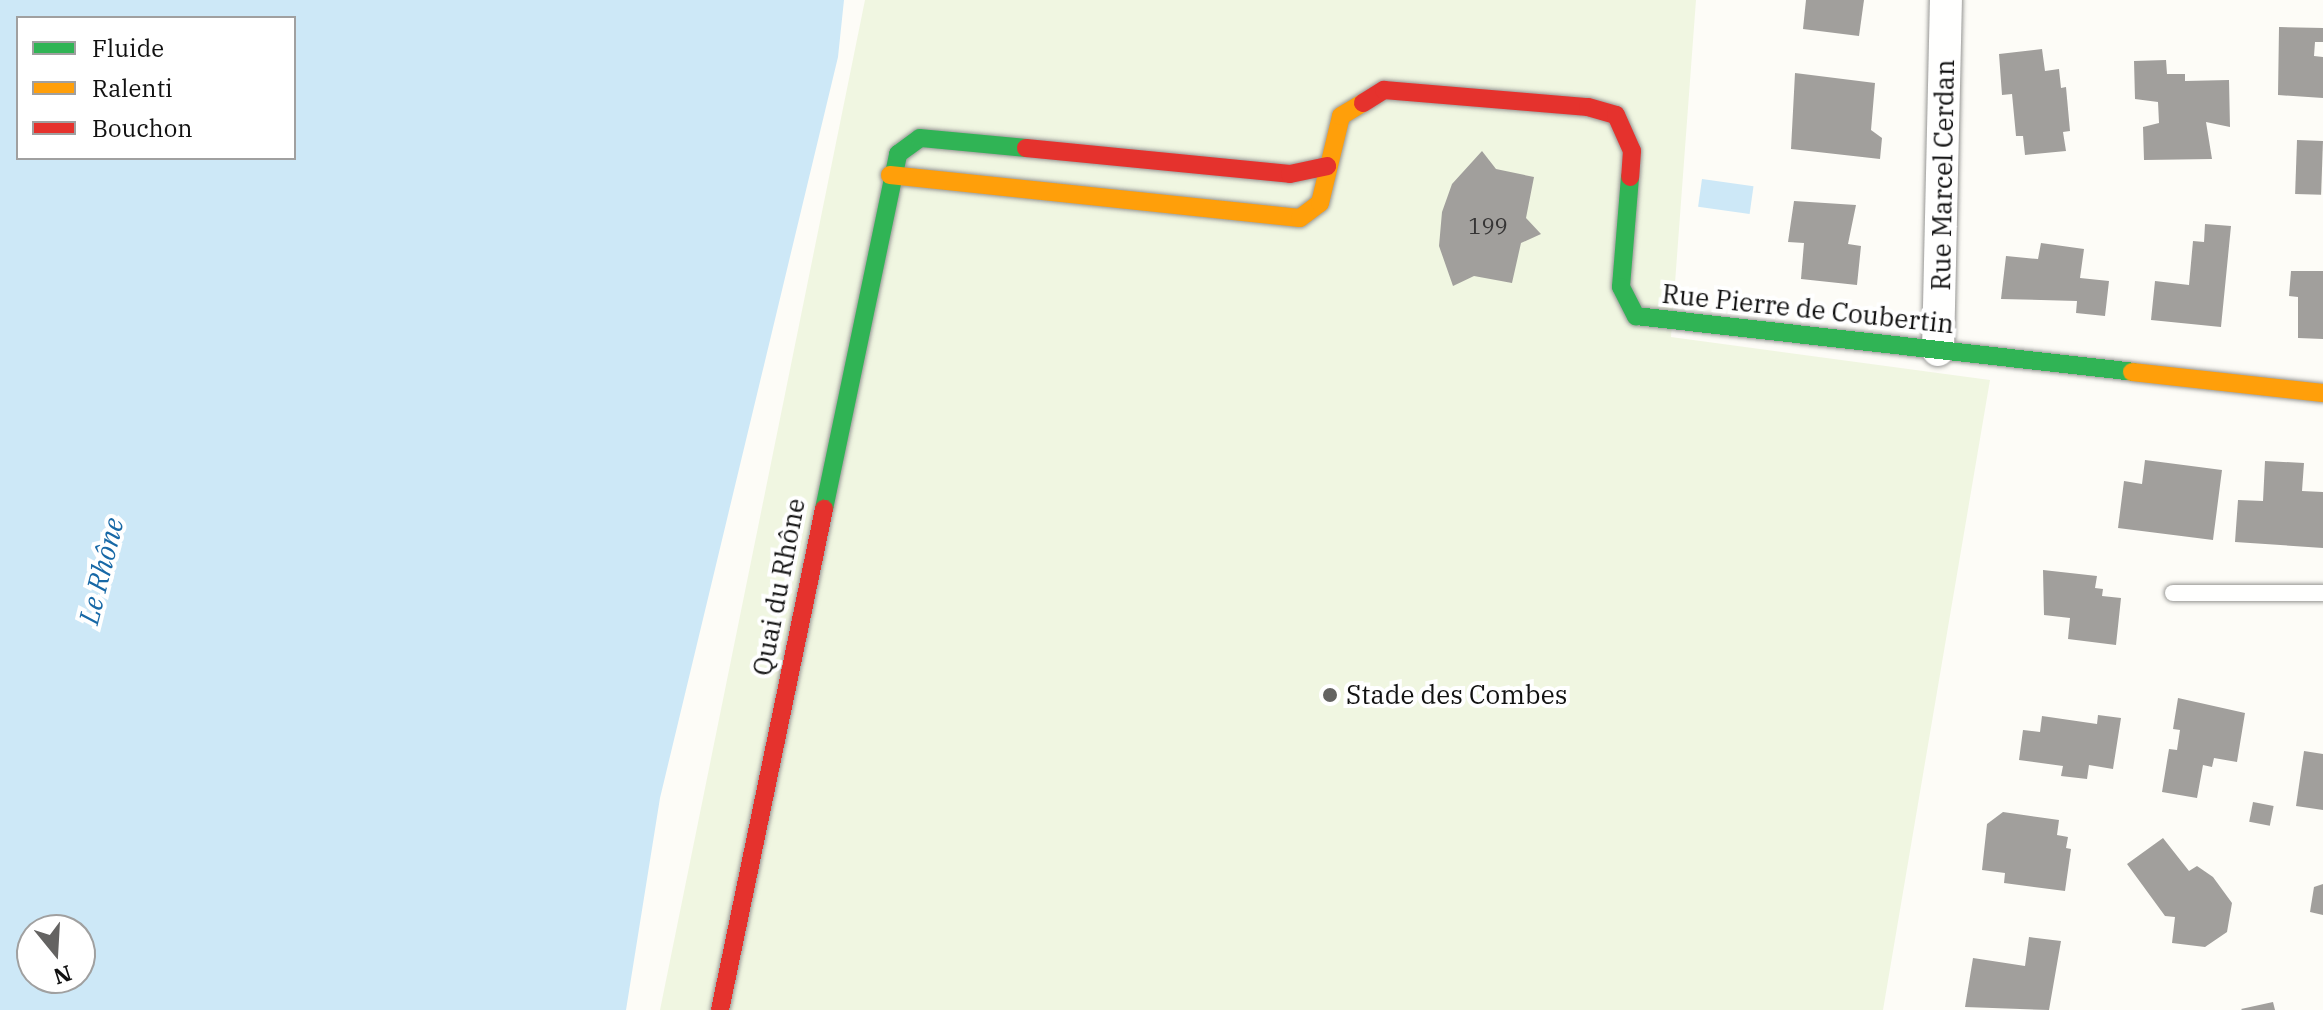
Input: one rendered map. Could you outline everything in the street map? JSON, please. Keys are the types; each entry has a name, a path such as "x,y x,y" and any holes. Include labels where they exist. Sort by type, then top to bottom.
{"street":[{"name":"Rue Marcel Cerdan","path":"1938,350 1946,0"},
{"name":"Rue Pierre de Coubertin","path":"1327,166 1341,116 1384,90 1588,107 1616,115 1632,151 1621,287 1636,316 2323,393"},
{"path":"920,138 1290,174 1327,166 1320,203 1300,218 890,175 898,154 920,138"},
{"name":"Quai du Rhône","path":"720,1010 890,175"}],"lane":[{"path":"2173,593 2323,593"}],"green space":[{"name":"Stade des Combes","path":"865,0 1696,0 1671,337 1990,380 1883,1010 660,1010"}],"water":[{"name":"Le Rhône","path":"0,0 844,0 838,57 660,798 626,1010 0,1010"},
{"path":"1702,179 1753,186 1750,214 1698,207"}],"building":[{"path":"1806,0 1864,0 1859,36 1803,29"},
{"path":"2279,27 2323,28 2323,42 2315,42 2314,56 2323,57 2323,98 2278,95"},
{"path":"2042,49 2045,71 2059,69 2061,88 2066,87 2070,131 2063,132 2066,151 2025,155 2023,136 2016,136 2012,94 2002,95 1999,54"},
{"path":"2166,60 2167,74 2185,74 2185,81 2229,80 2230,127 2206,122 2212,159 2144,160 2143,127 2159,123 2158,102 2135,99 2134,61"},
{"path":"1795,73 1875,83 1871,130 1882,138 1880,159 1791,149"},
{"path":"2297,140 2323,141 2321,195 2295,194"},
{"path":"1482,151 1496,169 1534,177 1526,218 1541,234 1521,243 1512,283 1474,276 1453,286 1439,246 1442,212 1452,184"},
{"path":"1794,201 1856,205 1848,244 1861,246 1857,285 1801,279 1804,243 1788,242"},
{"path":"2205,224 2231,226 2221,327 2151,320 2155,281 2189,285 2193,241 2204,242"},
{"path":"2041,243 2084,249 2080,278 2109,281 2105,316 2076,313 2077,301 2001,299 2006,256 2038,259"},
{"path":"2291,271 2323,271 2323,339 2298,338 2298,297 2289,296"},
{"path":"2145,460 2222,470 2213,540 2118,528 2124,481 2142,484"},
{"path":"2265,461 2304,463 2302,491 2323,492 2323,548 2235,542 2238,500 2263,501"},
{"path":"2043,570 2097,576 2095,588 2103,589 2102,596 2121,598 2116,645 2068,639 2070,618 2044,615"},
{"path":"2178,698 2245,713 2237,762 2214,758 2212,767 2203,765 2197,798 2162,792 2169,749 2177,750 2180,730 2173,729"},
{"path":"2098,715 2121,718 2113,769 2089,765 2087,779 2061,776 2063,766 2019,760 2023,730 2040,732 2042,716 2097,724"},
{"path":"2304,751 2323,754 2323,810 2296,806"},
{"path":"2253,802 2274,806 2270,826 2249,822"},
{"path":"2003,812 2059,820 2057,835 2068,837 2066,848 2071,849 2065,891 2004,883 2005,873 1982,870 1987,824"},
{"path":"2163,838 2189,871 2197,866 2213,877 2232,903 2227,932 2205,947 2172,943 2175,917 2165,916 2127,864"},
{"path":"2323,884 2323,915 2310,912 2314,887"},
{"path":"2029,937 2061,941 2049,1010 1965,1007 1973,958 2025,966"},
{"path":"2273,1002 2275,1010 2241,1009"}],"traffic: fast":[{"path":"824,509 898,154 920,138 1026,148"},
{"path":"1630,177 1621,287 1636,316 2132,372"}],"traffic: slow":[{"path":"890,175 1300,218 1320,203 1341,116 1363,103"},
{"path":"2132,372 2323,393"}],"traffic: jam":[{"path":"1363,103 1384,90 1588,107 1616,115 1632,151 1630,177"},
{"path":"1026,148 1290,174 1327,166"},
{"path":"720,1010 824,509"}],"place":[{"name":"Stade des Combes","path":"1330,695"}]}
